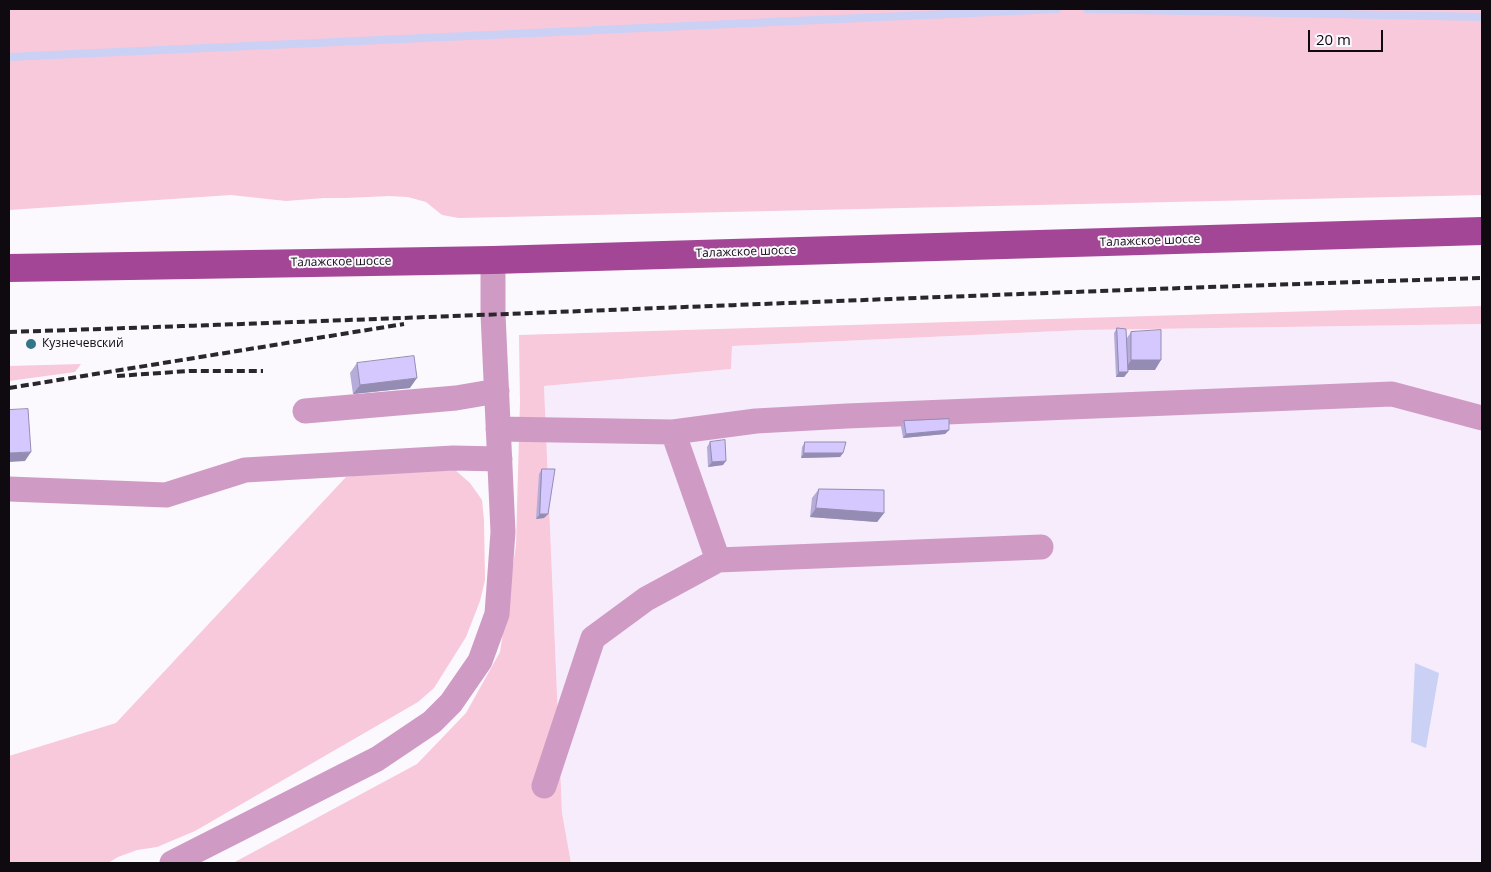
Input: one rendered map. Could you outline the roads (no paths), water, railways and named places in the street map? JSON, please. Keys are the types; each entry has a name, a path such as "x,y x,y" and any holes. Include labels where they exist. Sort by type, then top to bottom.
{"main road":[{"name":"Талажское шоссе","path":"9,268 493,260 1482,231"}],"street":[{"path":"172,863 377,759 432,722 451,703 480,661 497,614 503,532 493,260"},
{"path":"304,411 456,398 497,391"},
{"path":"498,429 672,432 756,421 847,416 1392,394 1482,418"},
{"path":"672,432 718,560"},
{"path":"9,489 166,495 245,470 453,458 500,459"},
{"path":"544,786 593,638 646,598 718,560 1041,547"}],"water":[{"path":"1415,663 1439,673 1426,748 1411,742"}],"waterway":[{"path":"9,57 1057,9"},
{"path":"1087,9 1482,17"}],"railway":[{"path":"9,332 1482,278"},
{"path":"9,388 404,324"},
{"path":"117,376 189,371 263,371"}],"place":[{"name":"Кузнечевский","path":"31,344"}]}
